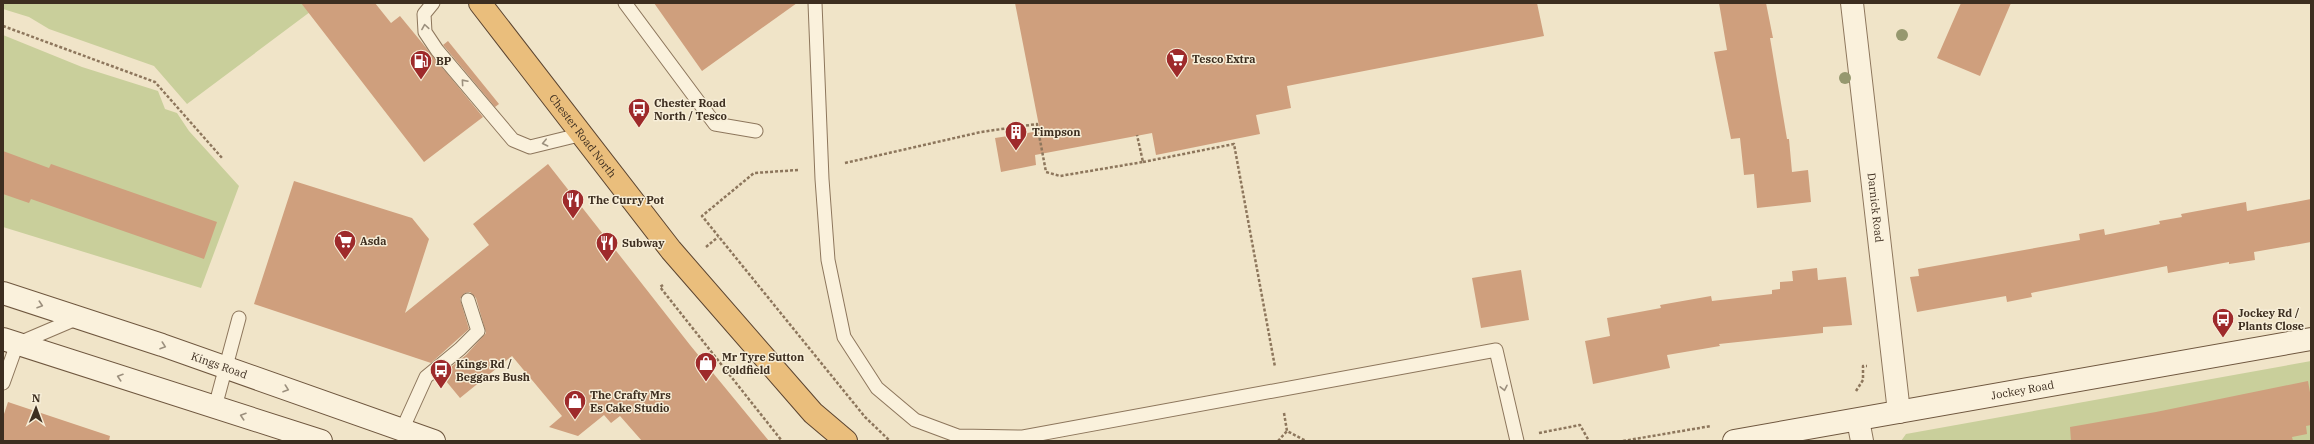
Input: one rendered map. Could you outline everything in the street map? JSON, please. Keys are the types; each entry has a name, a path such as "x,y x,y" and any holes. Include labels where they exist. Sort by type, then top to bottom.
{"highway":[{"name":"Chester Road North","path":"480,3 583,134 671,250 813,413 846,441"},
{"name":"Chester Road North","path":"813,413 827,441"}],"main road":[{"name":"Darnick Road","path":"1852,3 1899,412"},
{"name":"Kings Road","path":"3,293 224,367 410,435 434,441"},
{"name":"Jockey Road","path":"1734,441 2311,339"},
{"path":"10,342 321,441"},
{"path":"1858,420 1862,441"}],"lane":[{"path":"433,3 424,14 425,32 437,50 513,140 530,147 583,134"},
{"path":"625,3 715,124 756,131"},
{"path":"815,3 822,168 828,260 844,338 877,388 915,420 958,436 1023,437 1496,350 1517,440"},
{"path":"410,435 426,377 460,349 478,330 468,300"},
{"path":"3,383 10,342 78,318"},
{"path":"215,407 224,367 239,318"}],"path":[{"path":"3,26 155,82 223,159"},
{"path":"890,441 865,416 702,216 754,173 822,168 981,132 1037,124 1046,172 1060,176 1143,162 1234,144 1287,431"},
{"path":"1138,136 1143,162"},
{"path":"660,287 782,441"},
{"path":"1517,440 1580,425 1589,441"},
{"path":"1278,441 1287,431"},
{"path":"1287,431 1306,441"}],"green space":[{"path":"3,3 322,3 187,104 154,66 49,29 29,17 3,9"},
{"path":"3,35 82,67 158,91 165,109 177,113 189,131 239,186 201,288 3,227"},
{"path":"2311,361 2311,441 1901,441 1906,434"}],"building":[{"name":"BP","path":"301,3 375,3 391,23 400,16 483,117 424,162"},
{"path":"654,3 797,3 702,71"},
{"name":"Tesco Extra","path":"1015,3 1537,3 1544,36 1287,86 1291,108 1256,115 1260,134 1156,155 1152,133 1035,155 1036,165 1001,172 995,138 1040,131"},
{"path":"1719,3 1766,3 1773,38 1770,38 1787,139 1789,139 1792,172 1808,170 1811,202 1757,208 1754,174 1744,175 1740,138 1731,139 1714,52 1727,50"},
{"path":"1961,3 2011,3 1980,76 1937,58"},
{"path":"448,41 499,104 495,107 443,45"},
{"path":"3,151 49,168 51,164 217,222 204,259 31,199 29,203 3,194"},
{"path":"548,164 690,345 769,441 642,441 620,416 611,423 604,415 578,436 549,427 562,416 512,356 460,398 441,375 466,355 486,333 476,298 470,292 465,293 460,299 469,329 431,363 254,304 294,181 412,218 429,239 405,313 489,245 473,224"},
{"path":"2311,199 2311,242 2254,252 2255,260 2229,264 2229,262 2168,273 2167,266 2031,293 2032,297 2007,302 2006,296 1917,312 1910,277 1919,276 1918,269 2080,240 2079,234 2104,229 2105,235 2160,224 2159,221 2182,217 2181,214 2246,202 2247,211"},
{"path":"1817,268 1818,280 1846,277 1852,325 1823,327 1823,333 1719,344 1720,346 1667,355 1670,368 1593,384 1585,341 1610,336 1607,318 1661,308 1660,305 1711,296 1712,301 1772,294 1772,290 1780,289 1780,282 1793,281 1792,271"},
{"path":"1521,270 1529,320 1481,328 1472,278"},
{"path":"2308,381 2311,398 2311,425 2306,426 2307,434 2292,437 2293,441 2071,441 2070,427 2156,412"},
{"path":"8,402 110,436 109,441 3,441 3,417"}],"place":[{"name":"Tesco Extra","path":"1177,78"},
{"name":"BP","path":"421,80"},
{"name":"Chester Road North / Tesco","path":"639,128"},
{"name":"Timpson","path":"1016,152"},
{"name":"The Curry Pot","path":"573,220"},
{"name":"Asda","path":"345,260"},
{"name":"Subway","path":"607,262"},
{"name":"Jockey Rd / Plants Close","path":"2223,338"},
{"name":"Mr Tyre Sutton Coldfield","path":"706,382"},
{"name":"Kings Rd / Beggars Bush","path":"441,390"},
{"name":"The Crafty Mrs Es Cake Studio","path":"575,420"}]}
